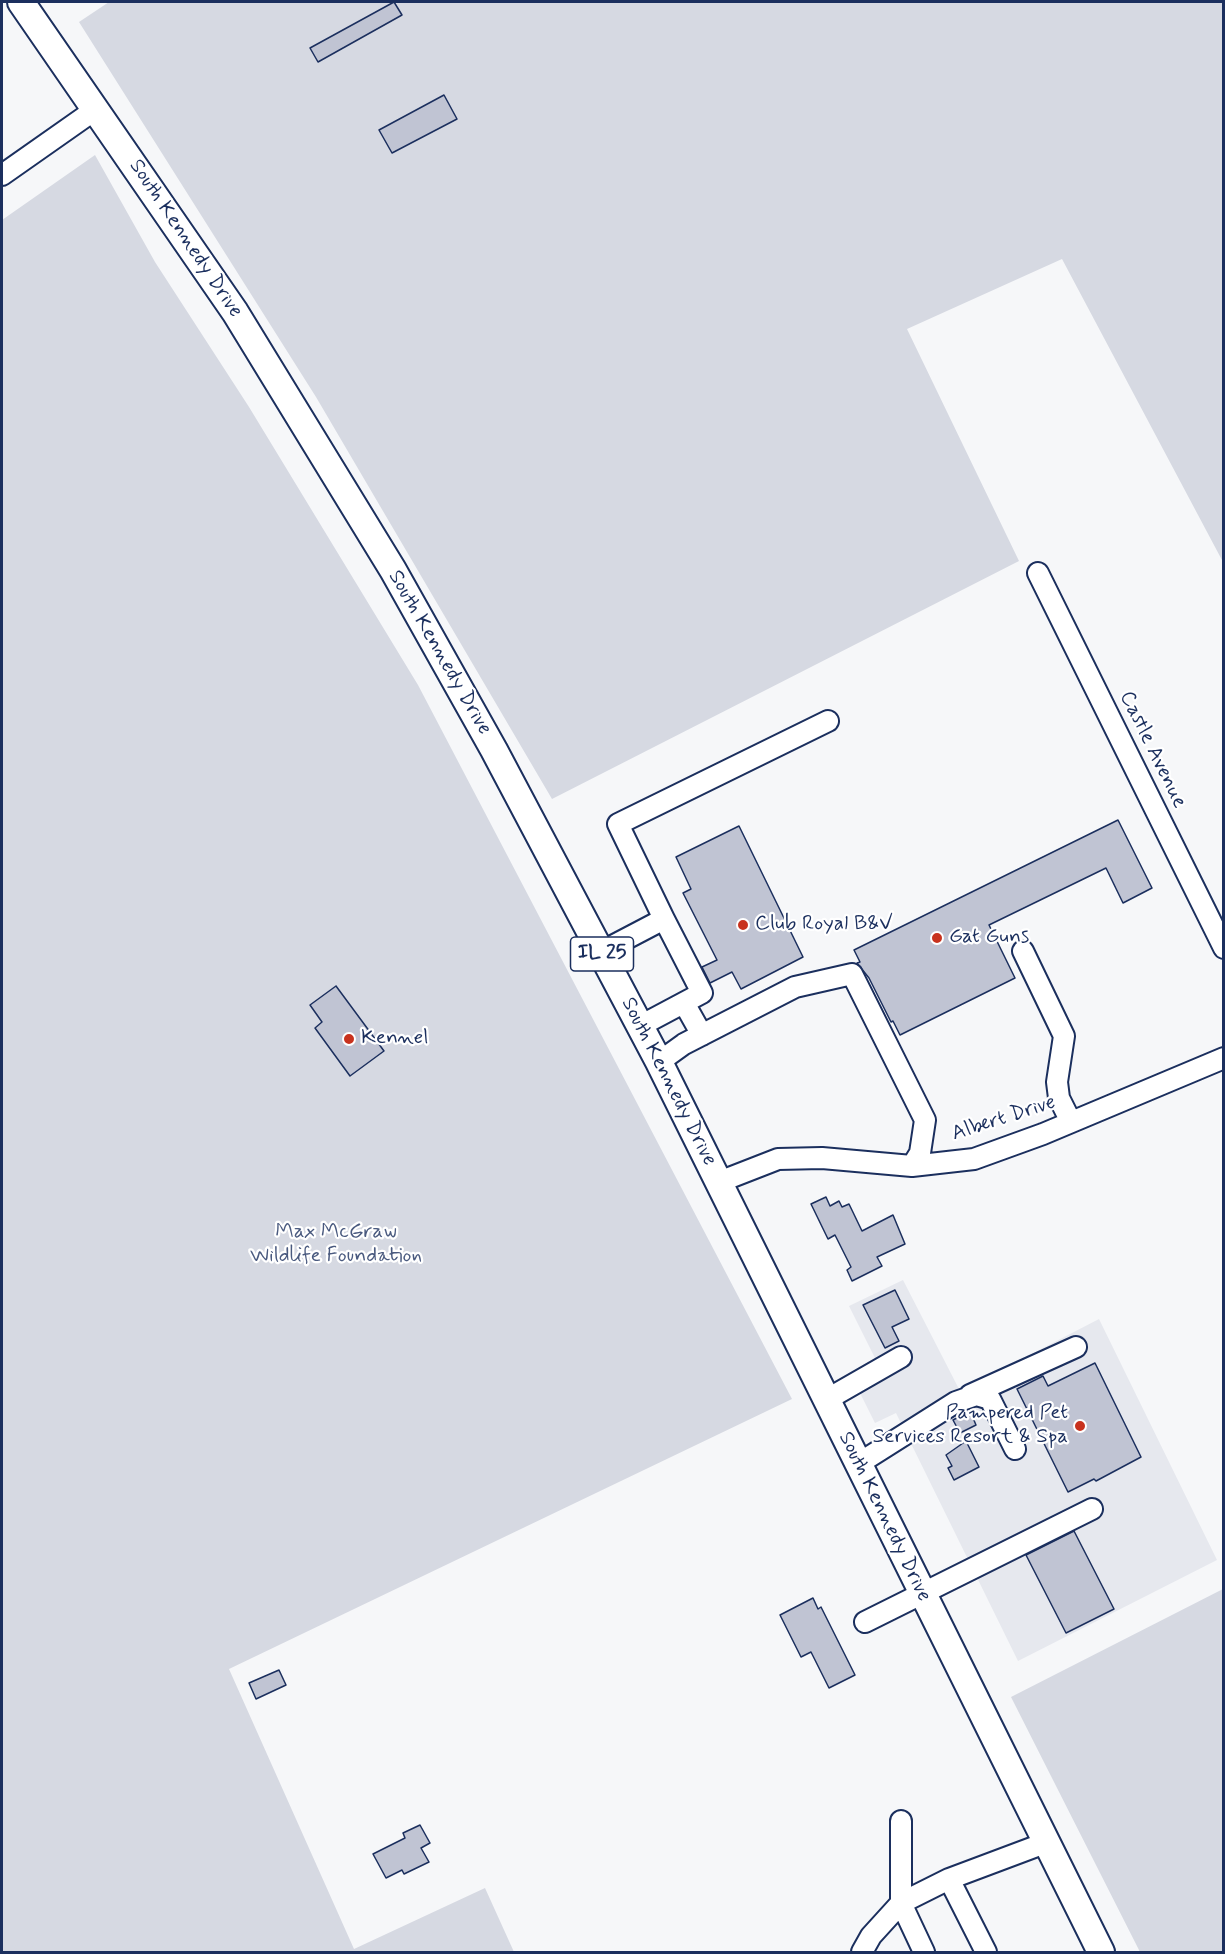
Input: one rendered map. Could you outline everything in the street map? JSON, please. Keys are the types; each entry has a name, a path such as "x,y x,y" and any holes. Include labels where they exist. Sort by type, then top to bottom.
{"main road":[{"name":"South Kennedy Drive","path":"21,2 235,312 393,570 494,750 659,1062 1101,1953"}],"street":[{"path":"2,175 96,109"},
{"name":"Castle Avenue","path":"1038,573 1224,948"},
{"path":"640,1026 702,993 618,824 828,721"},
{"path":"601,952 664,919"},
{"path":"1023,951 1064,1036 1057,1082 1059,1098 1071,1122"},
{"path":"659,1062 702,1035 795,987 852,974 925,1120 920,1153 912,1166"},
{"path":"684,1003 702,1035"},
{"name":"Albert Drive","path":"719,1182 778,1159 822,1158 912,1166 974,1159 1071,1122 1224,1058"},
{"path":"858,1464 963,1399 1076,1347"},
{"path":"826,1400 900,1357"},
{"path":"963,1399 976,1395 990,1400 1014,1449"},
{"path":"865,1622 1092,1509"},
{"path":"901,1821 901,1903 924,1953"},
{"path":"862,1953 871,1936 901,1903 949,1879 1045,1843"},
{"path":"949,1879 986,1953"}],"shaded area":[{"path":"903,1280 960,1391 1099,1319 1217,1560 1018,1661 896,1413 875,1423 852,1377 877,1362 849,1306"}],"green space":[{"path":"109,2 1223,2 1223,562 1062,259 907,329 1019,561 552,799 316,397 79,22"},
{"name":"Max McGraw Wildlife Foundation","path":"95,155 155,262 249,407 418,685 792,1399 229,1669 354,1949 485,1888 514,1952 2,1952 2,220"},
{"path":"1223,1589 1223,1952 1140,1952 1011,1697"}],"building":[{"path":"394,2 402,15 318,62 310,48"},
{"path":"444,95 457,119 392,153 379,130"},
{"name":"Gat Guns","path":"1118,820 1152,888 1123,903 1106,868 989,925 1015,978 900,1035 869,978 857,963 860,962 854,950"},
{"name":"Club Royal B&V","path":"739,826 803,957 741,989 732,972 710,983 702,967 717,960 683,893 691,889 676,857"},
{"name":"Kennel","path":"336,986 384,1051 350,1076 315,1028 322,1022 310,1005"},
{"path":"826,1197 830,1206 839,1201 842,1207 849,1204 862,1231 893,1215 905,1244 877,1257 882,1266 852,1281 847,1270 851,1267 835,1235 828,1239 811,1204"},
{"path":"895,1290 909,1319 892,1327 899,1341 885,1348 863,1305"},
{"name":"Pampered Pet Services Resort & Spa","path":"1095,1363 1141,1457 1096,1481 1094,1479 1068,1492 1017,1389 1043,1376 1048,1386"},
{"path":"970,1411 976,1425 960,1433 953,1420"},
{"path":"966,1441 979,1467 954,1480 948,1468 952,1466 946,1455"},
{"path":"1074,1531 1114,1609 1066,1633 1026,1555"},
{"path":"813,1598 818,1609 821,1607 855,1675 829,1688 811,1652 801,1657 780,1615"},
{"path":"279,1670 286,1685 256,1699 249,1683"},
{"path":"420,1825 430,1843 421,1848 429,1862 404,1874 402,1870 386,1878 373,1854 405,1838 403,1833"}],"place":[{"name":"Club Royal B&V","path":"743,925"},
{"name":"Gat Guns","path":"937,938"},
{"name":"Kennel","path":"349,1039"},
{"name":"Pampered Pet Services Resort & Spa","path":"1080,1426"}]}
